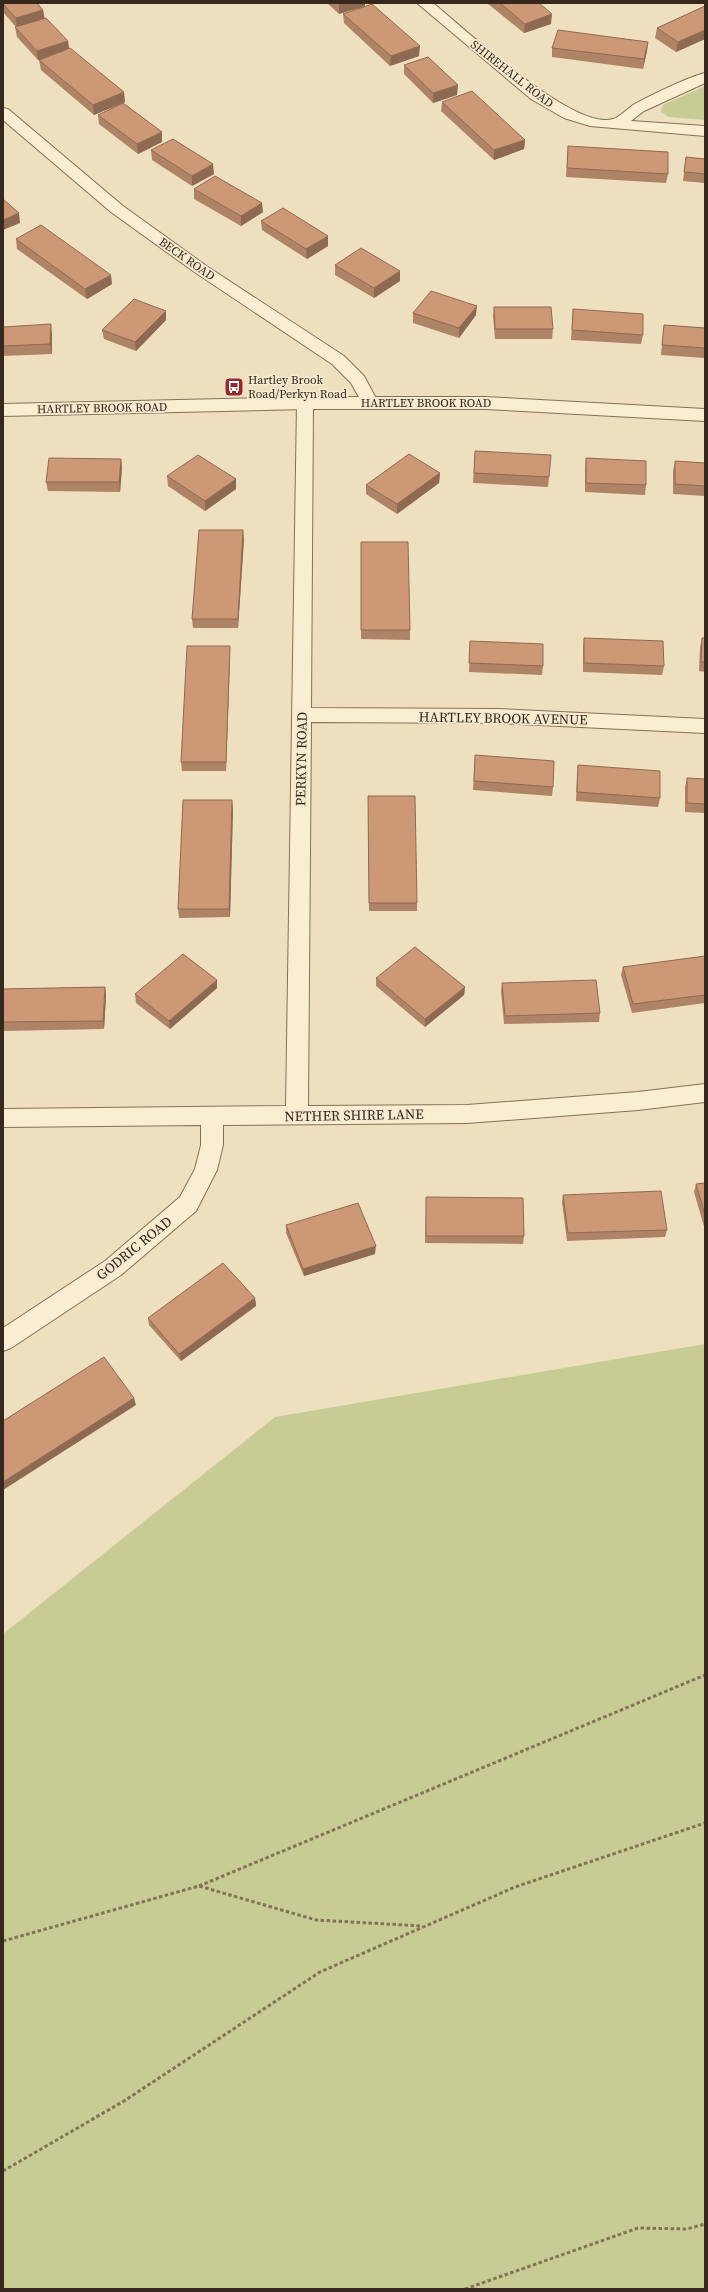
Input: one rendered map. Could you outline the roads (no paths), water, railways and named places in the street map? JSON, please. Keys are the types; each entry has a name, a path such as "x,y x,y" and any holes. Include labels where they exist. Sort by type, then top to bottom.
{"street":[{"name":"SHIREHALL ROAD","path":"424,3 550,105 569,115 590,122 705,130"},
{"path":"616,124 639,108 705,77"},
{"name":"BECK ROAD","path":"3,112 117,209 199,268 338,360 358,380 370,402"},
{"name":"HARTLEY BROOK ROAD","path":"3,410 370,402 485,403 705,415"},
{"name":"PERKYN ROAD","path":"297,1116 305,403"},
{"name":"HARTLEY BROOK AVENUE","path":"302,715 498,716 705,726"},
{"name":"NETHER SHIRE LANE","path":"3,1118 467,1114 638,1101 705,1093"},
{"name":"GODRIC ROAD","path":"3,1341 113,1268 188,1204 206,1170 212,1145 212,1117"}],"place":[{"name":"Hartley Brook Road/Perkyn Road","path":"234,387"}]}
